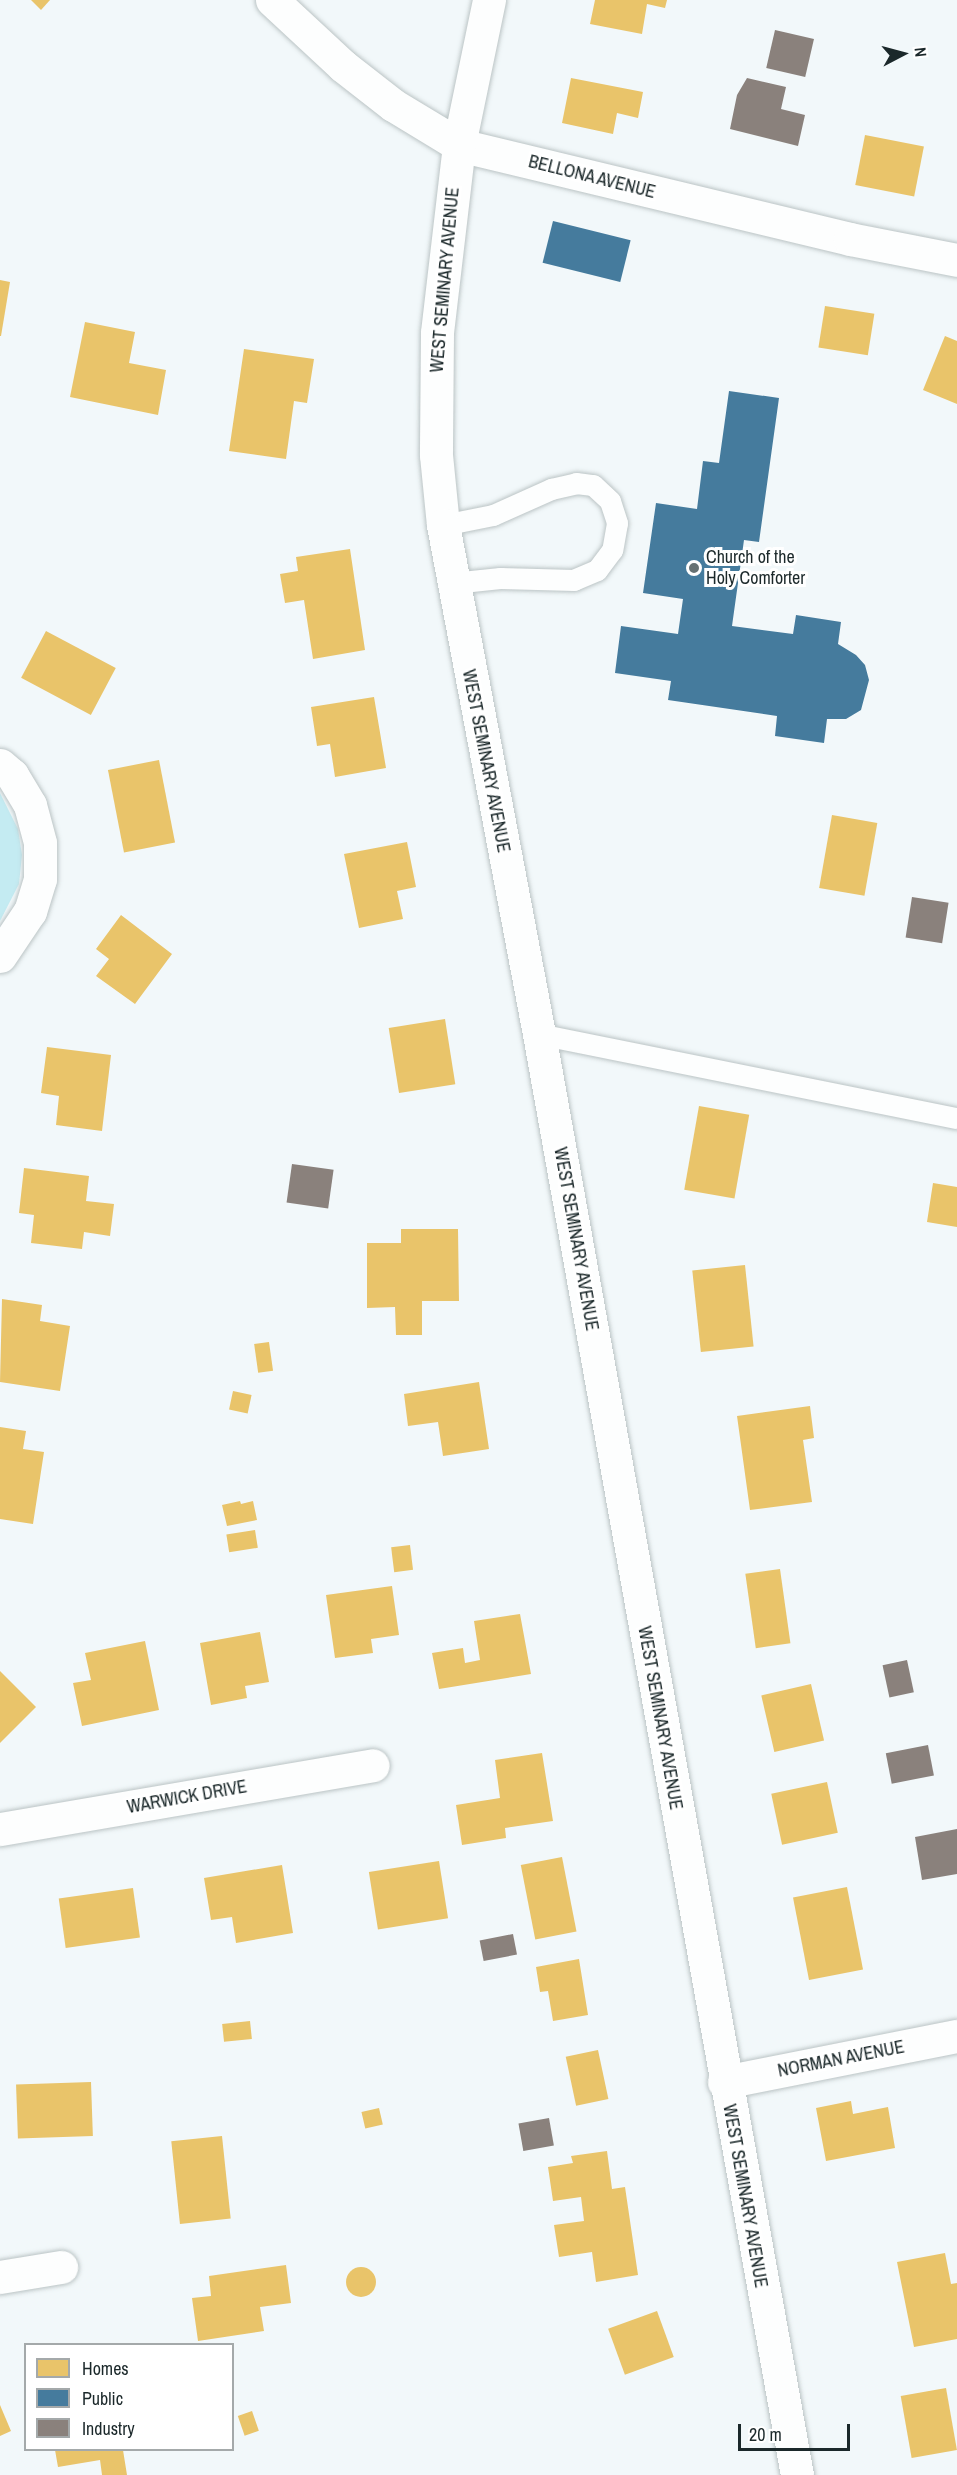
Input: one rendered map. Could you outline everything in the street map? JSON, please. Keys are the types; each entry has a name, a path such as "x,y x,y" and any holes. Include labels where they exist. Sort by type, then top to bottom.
{"main road":[{"name":"BELLONA AVENUE","path":"272,0 343,66 393,105 459,145 850,238 957,260"},
{"name":"WEST SEMINARY AVENUE","path":"489,0 459,145 437,333 436,454 443,525 539,1034 724,2082 797,2475"},
{"path":"0,765 12,775 30,805 40,843 40,879 30,911 0,956"},
{"name":"WARWICK DRIVE","path":"0,1829 373,1765"},
{"name":"NORMAN AVENUE","path":"724,2082 957,2036"},
{"path":"0,2277 61,2267"}],"lane":[{"path":"443,525 493,515 551,489 576,483 593,485 605,496 617,523 612,550 597,570 574,580 500,578 452,582"},
{"path":"539,1034 957,1118"}],"shaded area":[{"path":"0,793 18,829 22,855 19,884 0,921"}],"building: Homes":[{"path":"31,0 50,0 41,10"},
{"path":"595,0 667,0 665,8 647,4 642,34 590,24"},
{"path":"571,78 643,92 638,118 617,113 613,134 562,123"},
{"path":"865,135 924,146 914,197 855,185"},
{"path":"0,280 10,282 1,336 0,336"},
{"path":"825,306 874,314 868,355 818,347"},
{"path":"85,322 135,332 129,363 166,370 158,415 70,397"},
{"path":"945,336 957,341 957,404 923,390"},
{"path":"244,349 314,359 307,403 294,401 286,459 229,451"},
{"path":"350,549 365,650 313,659 304,600 285,603 280,574 298,571 296,557"},
{"path":"46,631 116,668 91,715 21,678"},
{"path":"374,697 386,768 335,777 330,744 317,746 311,707"},
{"path":"159,760 175,842 124,852 108,770"},
{"path":"832,815 877,823 864,896 819,888"},
{"path":"407,842 416,887 397,891 403,919 359,928 344,854"},
{"path":"121,915 172,954 135,1004 96,976 109,959 96,949"},
{"path":"445,1019 455,1084 399,1093 389,1028"},
{"path":"47,1047 111,1055 102,1131 56,1125 59,1096 41,1093"},
{"path":"699,1106 749,1115 734,1199 684,1190"},
{"path":"24,1168 89,1176 86,1201 114,1204 110,1236 84,1232 82,1249 31,1243 34,1215 19,1213"},
{"path":"933,1183 957,1187 957,1227 927,1222"},
{"path":"401,1229 458,1229 459,1301 422,1301 422,1335 396,1335 395,1307 367,1308 367,1243 401,1243"},
{"path":"745,1265 754,1347 701,1352 692,1271"},
{"path":"2,1299 42,1305 40,1321 70,1326 60,1391 0,1382"},
{"path":"269,1342 273,1371 258,1373 254,1344"},
{"path":"479,1382 489,1449 443,1456 438,1422 408,1426 404,1394"},
{"path":"233,1391 252,1395 248,1414 229,1410"},
{"path":"810,1406 814,1438 803,1440 812,1502 750,1510 737,1416"},
{"path":"0,1427 26,1431 23,1449 44,1452 33,1524 0,1519"},
{"path":"240,1501 241,1504 253,1501 257,1520 227,1526 222,1505"},
{"path":"255,1530 258,1548 229,1552 226,1535"},
{"path":"410,1545 413,1570 394,1572 391,1547"},
{"path":"780,1569 790,1643 756,1648 745,1574"},
{"path":"392,1586 399,1635 371,1639 373,1653 335,1658 326,1595"},
{"path":"520,1614 531,1674 439,1689 432,1653 463,1648 465,1663 480,1660 474,1621"},
{"path":"260,1632 269,1682 245,1686 247,1698 211,1705 200,1643"},
{"path":"145,1641 159,1710 82,1726 73,1683 91,1680 85,1653"},
{"path":"0,1671 36,1707 0,1743"},
{"path":"811,1684 824,1741 774,1752 761,1695"},
{"path":"542,1753 553,1821 505,1828 506,1838 462,1845 456,1805 500,1798 495,1760"},
{"path":"827,1782 838,1833 782,1845 771,1794"},
{"path":"562,1857 577,1932 535,1940 521,1865"},
{"path":"439,1861 448,1918 378,1929 369,1872"},
{"path":"282,1865 293,1933 236,1943 232,1917 211,1920 204,1878"},
{"path":"847,1887 863,1969 809,1980 793,1897"},
{"path":"133,1888 140,1938 66,1948 59,1898"},
{"path":"579,1959 588,2015 553,2021 548,1991 540,1992 536,1967"},
{"path":"250,2021 252,2039 224,2042 222,2024"},
{"path":"598,2050 608,2099 576,2106 566,2057"},
{"path":"91,2082 93,2136 18,2139 16,2085"},
{"path":"851,2101 853,2114 888,2107 895,2148 826,2161 816,2108"},
{"path":"379,2108 383,2125 365,2129 361,2112"},
{"path":"222,2136 231,2219 180,2224 171,2141"},
{"path":"607,2151 612,2189 625,2187 638,2275 596,2282 592,2252 559,2257 554,2225 584,2221 581,2197 553,2201 548,2167 573,2163 571,2156"},
{"path":"945,2253 951,2284 957,2283 957,2339 914,2347 897,2262"},
{"path":"286,2265 291,2303 260,2307 264,2331 198,2341 192,2298 211,2296 209,2276"},
{"path":"361,2267 367,2268 375,2276 375,2288 367,2296 361,2297 355,2296 347,2288 346,2282 347,2276 355,2268"},
{"path":"657,2311 674,2357 625,2375 608,2329"},
{"path":"946,2388 957,2450 912,2458 901,2396"},
{"path":"0,2405 11,2431 0,2436"},
{"path":"252,2411 259,2431 245,2436 238,2416"},
{"path":"55,2451 123,2451 127,2475 102,2475 100,2460 58,2467"}],"building: Public":[{"path":"553,221 631,240 620,282 543,263"},
{"name":"Church of the Holy Comforter","path":"729,391 779,398 759,542 744,540 732,626 793,634 796,615 841,622 838,644 856,655 865,665 869,680 861,710 846,719 827,719 824,743 775,736 777,716 668,700 671,681 615,673 621,626 678,634 683,599 643,593 656,503 697,509 703,461 719,463"}],"building: Industry":[{"path":"775,30 814,39 805,77 766,68"},
{"path":"747,78 786,87 781,109 805,115 798,146 730,129 737,95"},
{"path":"912,897 949,903 942,943 906,937"},
{"path":"292,1164 334,1170 328,1208 287,1203"},
{"path":"907,1660 914,1692 889,1697 883,1665"},
{"path":"928,1745 934,1775 892,1784 886,1753"},
{"path":"957,1829 957,1874 922,1880 915,1837"},
{"path":"513,1934 517,1955 484,1961 480,1940"},
{"path":"549,2118 554,2146 523,2151 518,2123"}],"place":[{"name":"Church of the Holy Comforter","path":"694,568"}]}
